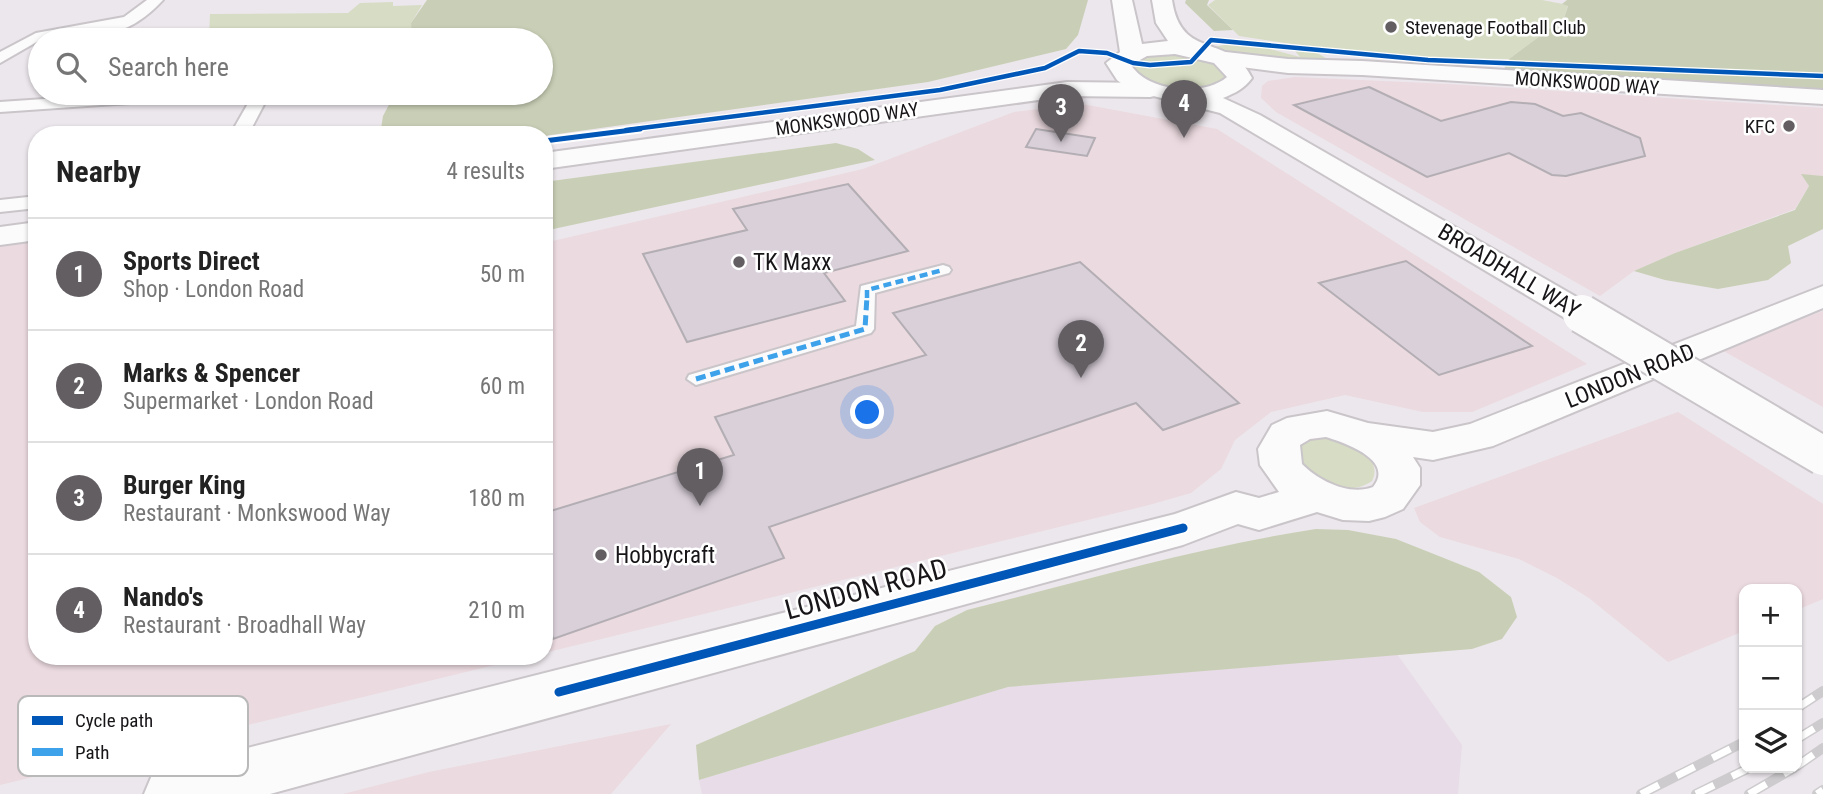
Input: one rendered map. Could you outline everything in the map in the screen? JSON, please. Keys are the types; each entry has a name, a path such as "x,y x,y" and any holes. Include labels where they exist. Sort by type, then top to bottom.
{"main road":[{"path":"1122,0 1122,11 1131,42 1125,59 1128,79 1150,90"},
{"path":"1162,0 1163,15 1173,36 1234,73 1226,89 1190,96"},
{"name":"MONKSWOOD WAY","path":"553,151 1081,79 1095,75 1125,59 1161,47 1193,49"},
{"name":"MONKSWOOD WAY","path":"1234,73 1288,66 1387,70 1823,97"},
{"name":"MONKSWOOD WAY","path":"1234,73 1364,74 1823,104"},
{"name":"BROADHALL WAY","path":"1234,73 1248,103 1592,310 1823,456"},
{"name":"MONKSWOOD WAY","path":"553,160 1067,89 1150,90 1190,96"},
{"name":"BROADHALL WAY","path":"1190,96 1229,108 1823,435"},
{"path":"0,225 28,221"},
{"path":"0,236 28,232"},
{"name":"LONDON ROAD","path":"1417,456 1509,425 1823,296"},
{"path":"1327,424 1417,456 1394,495 1380,503 1365,506 1343,505 1298,480 1279,458 1279,445 1289,431 1327,424"},
{"name":"LONDON ROAD","path":"248,774 1183,528 1236,508 1259,514 1300,502 1298,480"},
{"name":"LONDON ROAD","path":"172,794 240,776"}],"street":[{"path":"111,28 128,21 156,0"},
{"path":"82,28 128,21"},
{"path":"0,58 28,43"},
{"path":"23,45 28,44"},
{"path":"0,107 29,105"},
{"path":"244,126 255,105"},
{"path":"0,206 28,203"},
{"path":"696,379 865,329 867,290 943,270"}],"shaded area":[{"path":"1295,77 1823,108 1823,176 1802,175 1809,186 1795,209 1634,271 1600,296 1276,112 1261,98 1262,86 1268,81"},
{"path":"1082,104 1217,129 1587,364 1472,412 1423,412 1345,395 1271,412 1235,440 1221,469 1191,493 553,651 553,241 863,169 1014,112"},
{"path":"28,239 28,665 495,665 248,725 248,696 18,696 18,776 37,776 0,785 0,242"},
{"path":"1823,311 1823,407 1720,349"},
{"path":"1678,412 1823,504 1823,599 1802,608 1802,584 1739,584 1739,633 1668,662 1589,598 1557,578 1519,559 1440,537 1420,522 1414,508"},
{"path":"1397,654 1462,745 1458,794 702,794 699,780 1008,687"},
{"path":"671,724 611,794 343,794 429,772"}],"green space":[{"path":"427,0 1088,0 1078,35 1066,49 928,82 553,135 553,126 381,126 389,105 553,105 553,28 411,28 411,23"},
{"path":"1186,0 1209,0 1207,5 1233,30 1214,31 1185,3"},
{"name":"Stevenage Football Club","path":"1215,0 1542,0 1568,5 1564,18 1509,59 1425,58 1319,48 1239,36 1208,5"},
{"path":"1567,0 1823,0 1823,89 1542,76 1504,69 1509,59 1564,18 1568,6 1562,4"},
{"path":"360,3 422,5 411,23 411,28 209,28 210,14 348,13"},
{"path":"1235,43 1279,48 1270,49 1300,57 1295,51 1317,53 1340,66 1227,53 1213,47"},
{"path":"1162,51 1210,58 1229,77 1205,88 1182,90 1133,75 1130,63 1133,59"},
{"path":"836,143 858,149 875,160 553,229 553,181"},
{"path":"1801,174 1823,176 1823,229 1788,246 1791,263 1768,280 1718,289 1665,280 1634,271 1675,253 1795,210 1809,186"},
{"path":"1323,436 1351,445 1368,456 1373,463 1372,481 1363,486 1346,488 1304,473 1297,448 1312,437"},
{"path":"1316,529 1348,530 1396,539 1479,572 1511,597 1517,617 1502,639 1472,649 1008,687 699,780 696,745 915,651 935,626 967,610 1184,555"}],"building":[{"path":"1369,87 1441,121 1511,102 1535,104 1563,116 1581,113 1640,138 1645,156 1566,176 1552,175 1509,153 1427,177 1294,105"},
{"path":"1036,129 1095,138 1087,156 1026,147"},
{"path":"848,184 908,251 824,273 845,301 687,342 643,254 747,230 733,209"},
{"path":"1406,261 1532,346 1439,375 1319,283"},
{"path":"1080,262 1239,403 1163,430 1136,403 769,527 784,558 553,639 553,510 734,455 715,417 926,355 893,313"}],"railway":[{"path":"1802,705 1823,691"},
{"path":"1802,736 1823,723"},
{"path":"1641,794 1739,745"},
{"path":"1802,763 1823,748"},
{"path":"1696,794 1739,773"},
{"path":"1749,794 1785,773"},
{"path":"1817,794 1823,790"}],"marked path":[{"path":"696,379 865,329 867,290 943,270"}],"cycle path":[{"path":"553,140 940,90 1045,68 1079,51 1107,53 1133,63 1150,65 1191,62 1211,40 1428,60 1823,76"},
{"path":"559,692 1183,528"}],"place":[{"name":"Stevenage Football Club","path":"1391,27"},
{"name":"KFC","path":"1789,126"},
{"name":"Nando's","path":"1184,138"},
{"name":"Burger King","path":"1061,142"},
{"name":"TK Maxx","path":"739,262"},
{"name":"Marks & Spencer","path":"1081,378"},
{"name":"Sports Direct","path":"700,506"},
{"name":"Hobbycraft","path":"601,555"}]}
